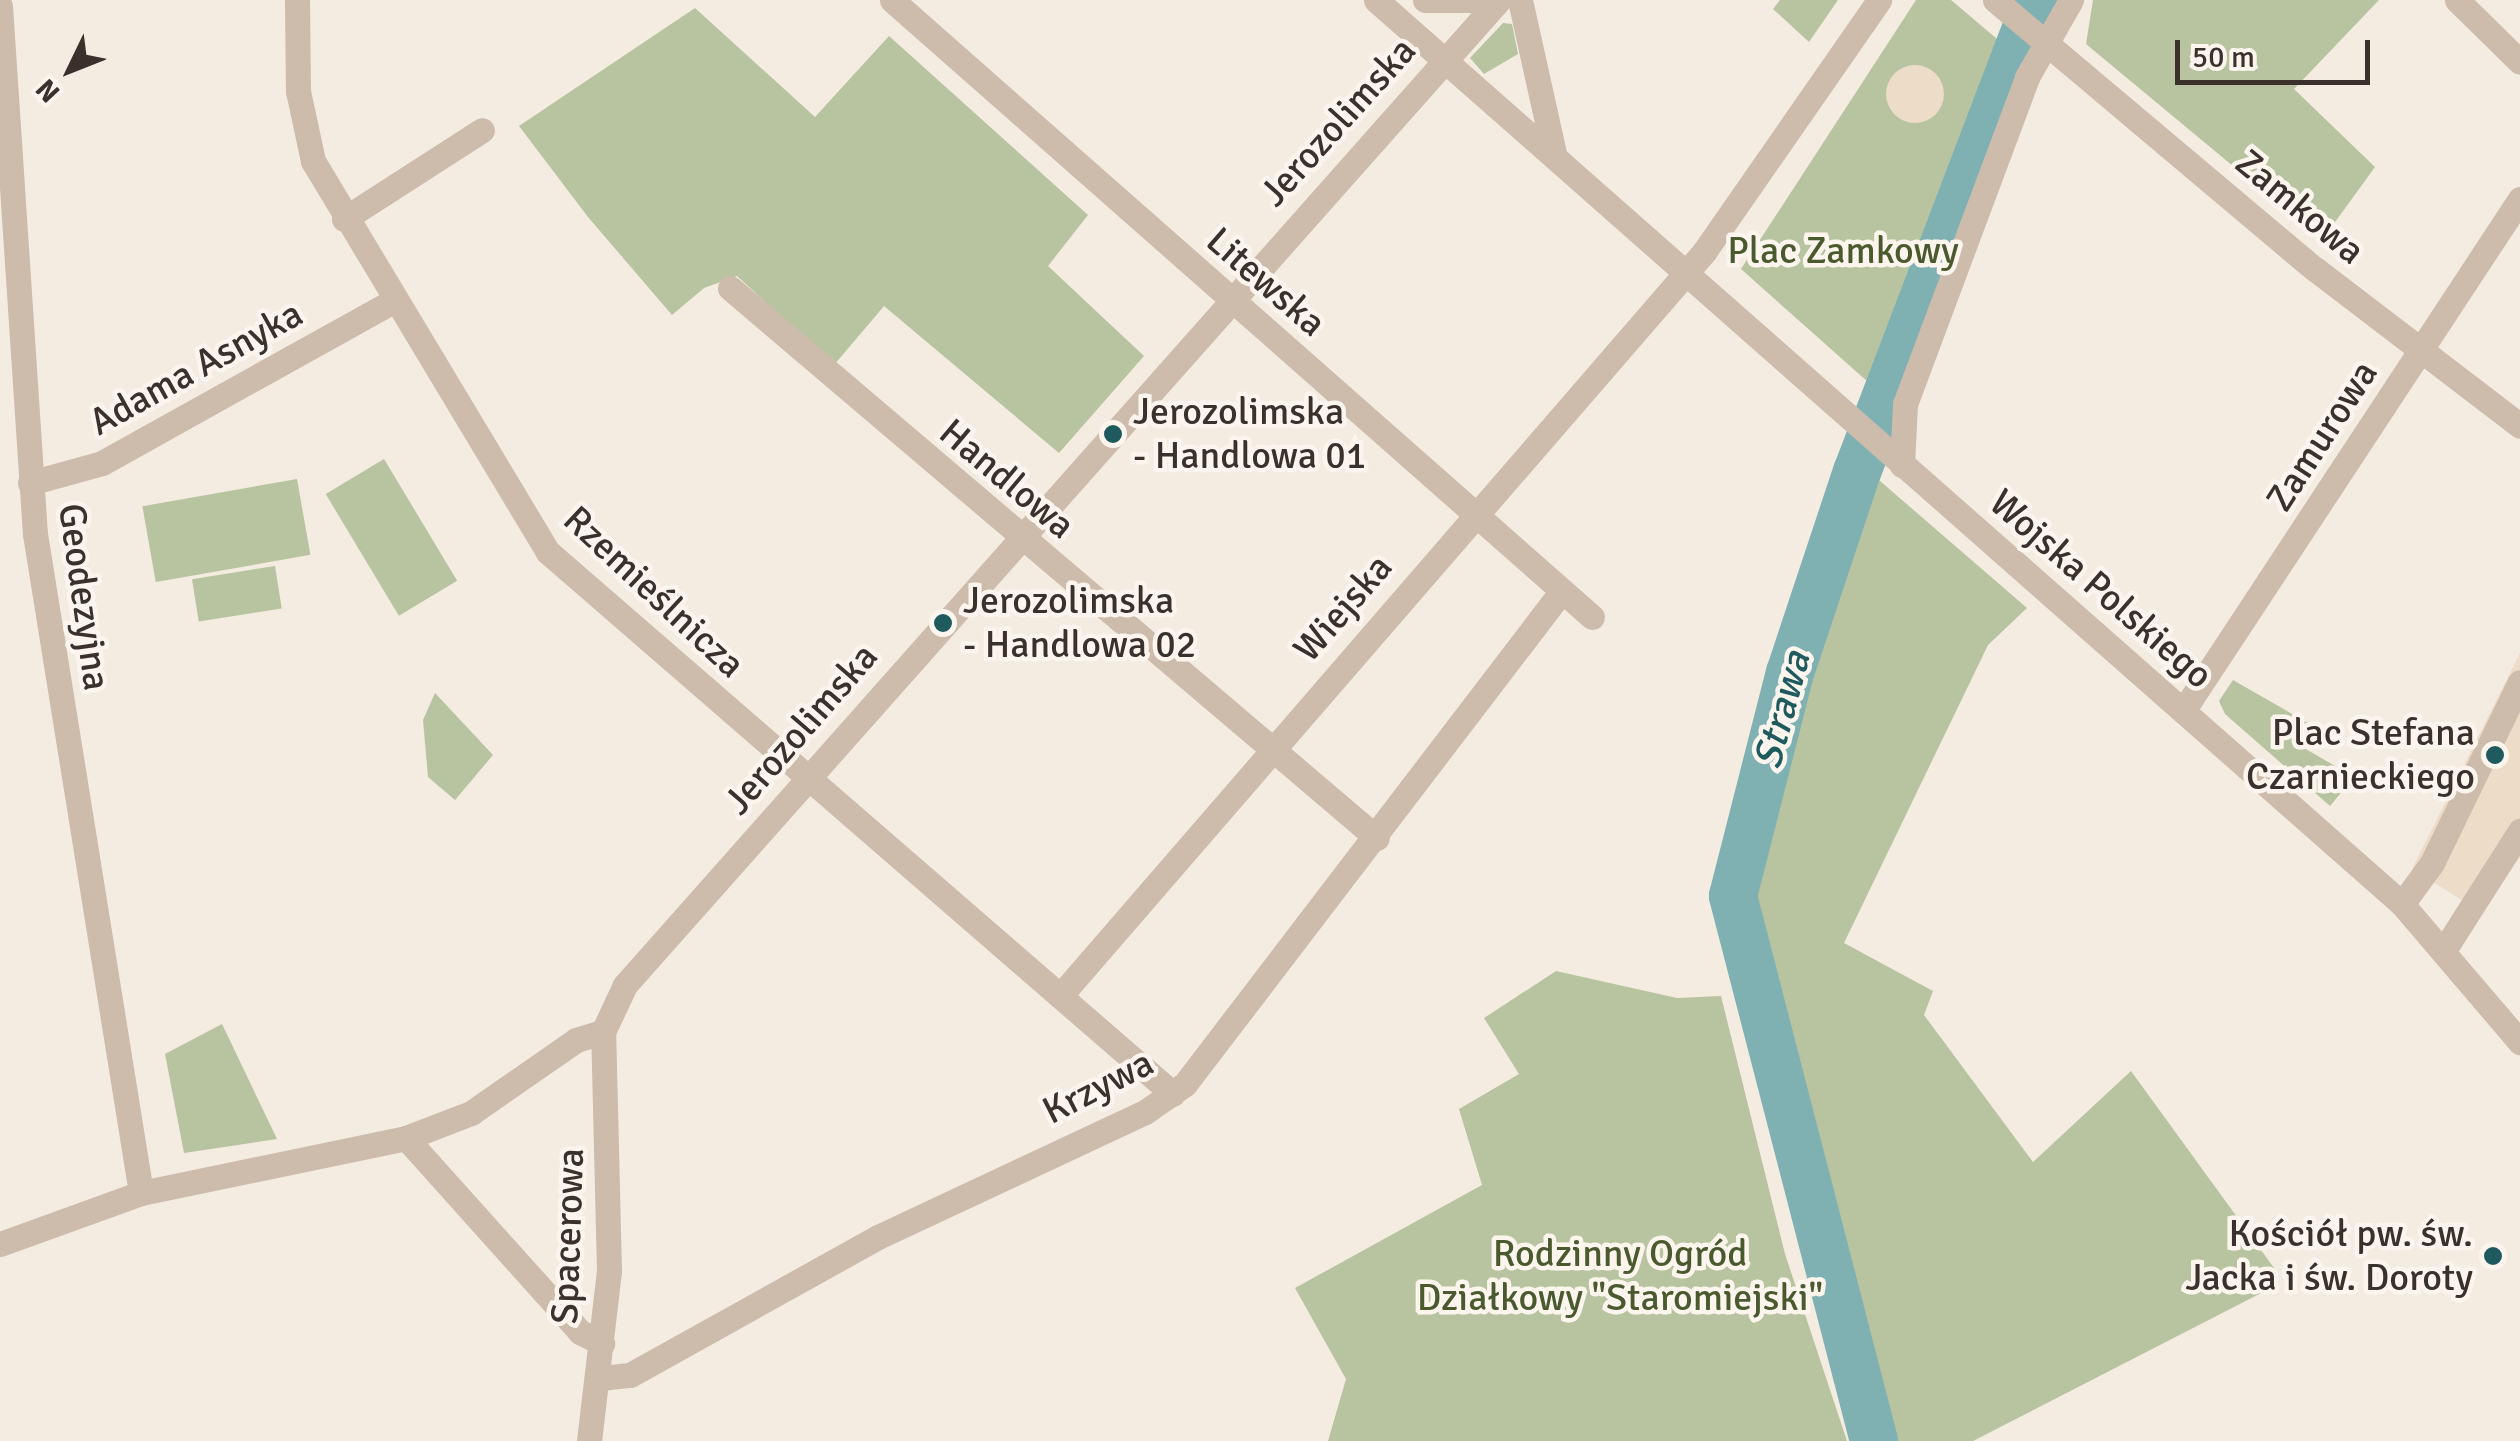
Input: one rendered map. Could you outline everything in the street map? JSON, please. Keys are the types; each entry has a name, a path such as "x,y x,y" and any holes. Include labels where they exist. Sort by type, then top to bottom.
{"street":[{"name":"Rzemieślnicza","path":"297,0 304,133 344,219 548,552 805,781 1173,1094"},
{"name":"Litewska","path":"892,0 1592,617"},
{"path":"1376,0 1685,272 1880,0"},
{"path":"1425,0 1484,0"},
{"name":"Jerozolimska","path":"603,1032 625,986 1498,0"},
{"path":"1520,0 1538,113 1562,166"},
{"name":"Zamkowa","path":"1995,0 2421,353 2520,426"},
{"path":"1893,456 1903,410 2043,39 2071,0"},
{"path":"2457,0 2520,62"},
{"name":"Geodezyjna","path":"0,6 30,483 141,1193"},
{"path":"344,219 482,130"},
{"name":"Zamurowa","path":"2183,711 2520,198"},
{"name":"Wojska Polskiego","path":"1685,272 2402,904 2446,947 2520,1042"},
{"name":"Wiejska","path":"1060,996 1269,749 1685,272"},
{"name":"Handlowa","path":"730,288 1020,539 1377,838"},
{"name":"Adama Asnyka","path":"30,483 102,463 393,302"},
{"name":"Krzywa","path":"600,1378 630,1375 878,1237 1173,1094 1218,1049 1561,592"},
{"path":"2402,904 2432,863 2520,682"},
{"path":"2446,947 2520,831"},
{"path":"0,1244 141,1193 406,1138 471,1113 576,1040 603,1032"},
{"name":"Spacerowa","path":"589,1441 602,1343 603,1032"},
{"path":"406,1138 578,1329 602,1343"}],"green space":[{"path":"1780,0 1838,0 1809,42 1773,9"},
{"name":"Plac Zamkowy","path":"1916,0 1951,0 2003,44 1877,390 1741,269"},
{"path":"2093,0 2379,0 2294,89 2375,167 2322,240 2086,44"},
{"path":"695,8 815,117 889,36 1088,215 1048,266 1144,356 1059,453 884,306 834,365 737,276 704,288 672,315 588,217 519,126"},
{"path":"1503,23 1512,24 1518,54 1484,74 1470,58"},
{"path":"2018,56 2025,62 1897,406 1892,403"},
{"path":"384,459 457,581 399,616 326,494"},
{"path":"297,479 310,555 156,582 142,506"},
{"path":"1880,481 2027,608 1988,645 1844,943 1933,991 1924,1015 2033,1162 2131,1071 2274,1268 2269,1289 1973,1441 1881,1441 1745,925 1790,694 1858,483"},
{"path":"275,566 282,608 199,622 192,579"},
{"path":"2233,680 2315,727 2304,748 2354,777 2330,806 2225,714 2219,701"},
{"path":"435,693 493,755 455,800 428,777 423,720"},
{"name":"Rodzinny Ogród Działkowy \"Staromiejski\"","path":"1556,971 1677,998 1721,996 1785,1254 1847,1441 1328,1441 1346,1379 1295,1288 1482,1185 1459,1109 1519,1074 1484,1018"},
{"path":"222,1024 277,1139 184,1153 165,1054"}],"shaded area":[{"path":"1915,65 1936,73 1944,94 1936,115 1915,123 1894,115 1886,94 1894,73"},
{"name":"Plac Stefana Czarnieckiego","path":"2520,653 2520,857 2481,912 2412,869"}],"waterway":[{"name":"Strawa","path":"1874,1441 1733,896 1790,673 1857,472 2037,0"}],"place":[{"name":"Jerozolimska - Handlowa 01","path":"1113,434"},
{"name":"Jerozolimska - Handlowa 02","path":"943,623"},
{"name":"Plac Stefana Czarnieckiego","path":"2495,755"},
{"name":"Kościół pw. św. Jacka i św. Doroty","path":"2493,1256"}]}
